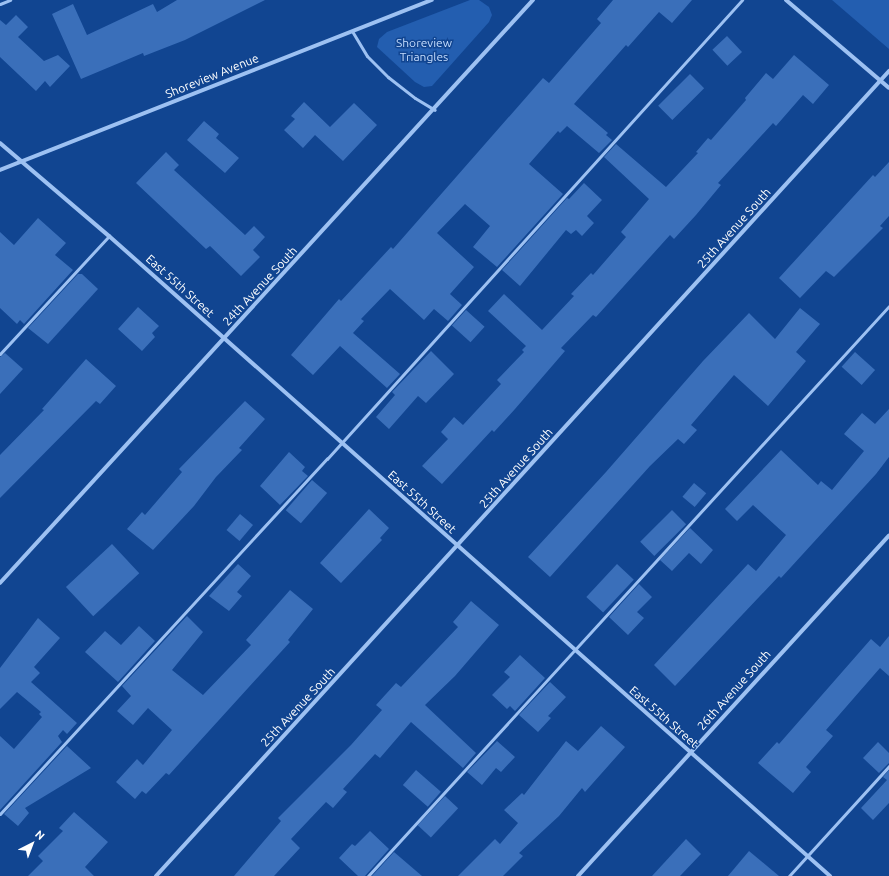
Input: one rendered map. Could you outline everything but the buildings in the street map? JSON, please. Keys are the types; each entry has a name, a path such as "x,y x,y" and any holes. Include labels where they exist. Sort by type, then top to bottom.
{"street":[{"name":"Shoreview Avenue","path":"0,170 432,0"},
{"name":"24th Avenue South","path":"0,584 435,110 533,0"},
{"path":"786,0 889,88"},
{"name":"25th Avenue South","path":"156,876 458,548 889,71"},
{"name":"East 55th Street","path":"0,143 23,161 109,236 458,548 830,876"},
{"name":"26th Avenue South","path":"578,876 889,536"}],"lane":[{"path":"0,4 10,0"},
{"path":"0,814 341,442 742,0"},
{"path":"352,31 367,56 388,77 415,98 435,110"},
{"path":"0,354 109,236"},
{"path":"368,876 889,306"},
{"path":"789,876 889,766"}],"green space":[{"name":"Shoreview Triangles","path":"470,0 479,0 489,7 492,15 489,22 432,86 424,87 415,82 377,47 379,39 387,32"},
{"path":"832,0 889,0 889,49"}]}
